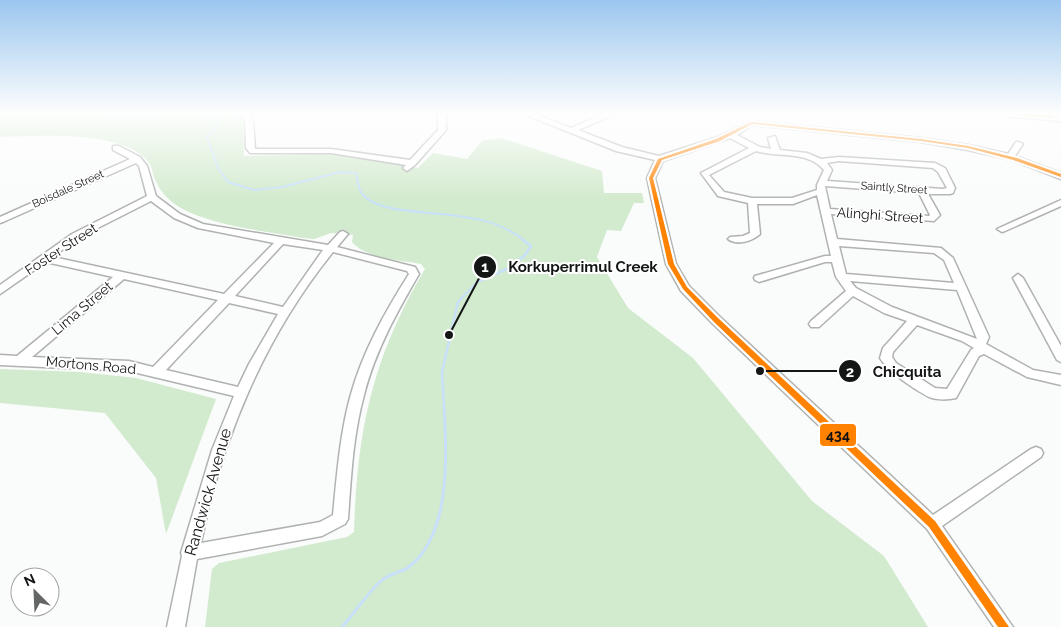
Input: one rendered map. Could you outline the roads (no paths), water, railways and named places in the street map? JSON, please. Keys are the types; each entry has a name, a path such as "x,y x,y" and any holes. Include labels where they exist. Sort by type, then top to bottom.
{"street":[{"path":"250,143 250,148 253,151 331,151 409,166 430,143"},
{"path":"603,143 660,159 686,148 704,143"},
{"path":"744,143 754,149 790,152 820,162 828,170"},
{"path":"774,143 776,151"},
{"path":"948,143 978,148 1036,164 1061,176"},
{"path":"1010,157 1019,144"},
{"path":"116,148 136,159 143,166 152,197 176,216 201,226 329,248 411,269 414,274 385,321 362,378 349,434 340,519 322,530 189,553"},
{"path":"754,149 708,170 705,176 725,197 793,201 821,187"},
{"path":"790,152 806,163 828,170"},
{"name":"Boisdale Street","path":"0,220 136,159"},
{"path":"660,159 651,178 671,264 685,288 716,320 932,524 1004,627"},
{"name":"Saintly Street","path":"820,162 839,159 939,167 951,188 950,191 821,187"},
{"path":"828,170 821,187 825,211 836,260 842,277 852,291 888,310 955,333 1031,374 1061,380"},
{"name":"Alinghi Street","path":"825,211 931,219 935,215 922,190"},
{"name":"Foster Street","path":"0,290 82,232 152,197"},
{"path":"733,239 745,239 755,234 752,200"},
{"path":"1002,229 1061,203"},
{"name":"Randwick Avenue","path":"176,627 189,553 213,464 240,392 254,362 284,311 329,248 343,234"},
{"path":"156,372 281,241"},
{"path":"833,242 936,250 945,254 983,337 981,347 975,353 950,394 934,393 892,366 886,358 887,352 914,320"},
{"path":"44,258 284,311"},
{"path":"759,278 825,259 836,260"},
{"name":"Lima Street","path":"21,359 121,276"},
{"path":"842,277 961,287"},
{"path":"1018,278 1061,357"},
{"path":"815,324 852,291"},
{"name":"Mortons Road","path":"0,360 21,359 129,366 240,392"},
{"path":"932,524 1036,453"}],"waterway":[{"path":"209,143 218,168 228,182 254,190 282,187 340,172 356,173 361,193 370,201 379,205 400,210 485,221 496,224 525,241"},
{"path":"444,407 442,372 458,302 477,282 509,268 525,255 531,246 523,240"},
{"path":"342,627 380,581 410,566 423,552 433,534 440,514 444,492 446,447 444,406"}],"place":[{"name":"Korkuperrimul Creek","path":"449,335"},
{"name":"Chicquita","path":"760,371"}]}
